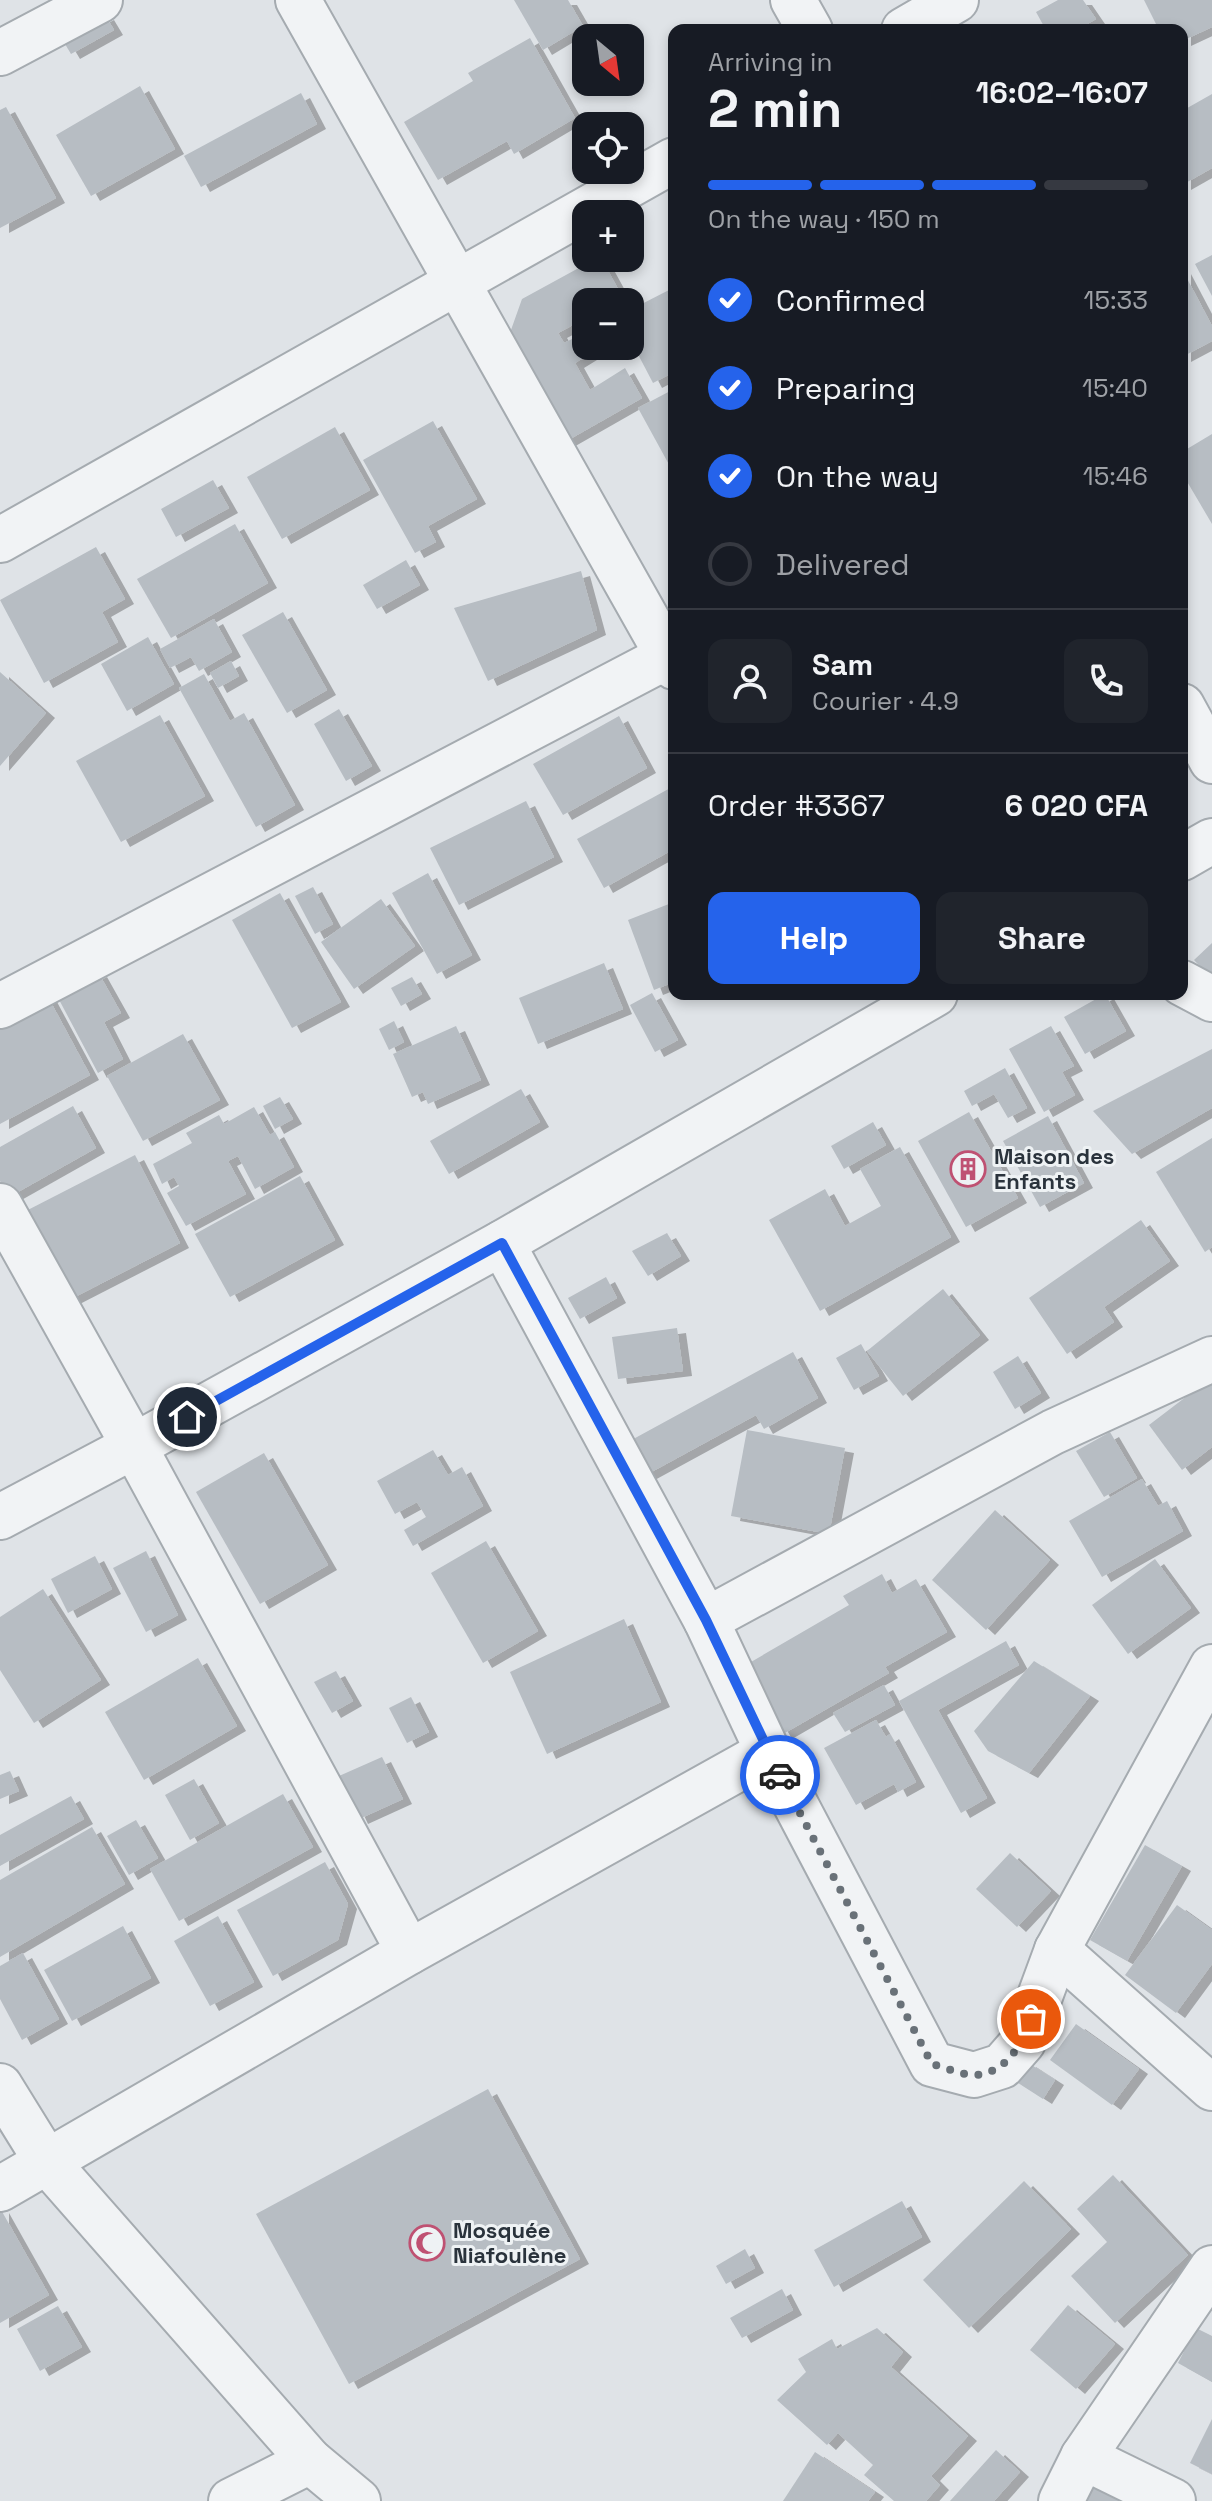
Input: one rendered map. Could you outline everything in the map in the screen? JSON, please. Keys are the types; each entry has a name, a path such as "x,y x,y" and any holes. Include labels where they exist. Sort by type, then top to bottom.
{"street":[{"path":"0,53 100,0"},
{"path":"298,0 668,656"},
{"path":"793,0 807,24"},
{"path":"914,24 956,0"},
{"path":"0,540 668,163"},
{"path":"0,1006 668,663"},
{"path":"1188,717 1212,761"},
{"path":"1188,855 1212,841"},
{"path":"1188,986 1212,999"},
{"path":"0,1517 502,1243 874,1008 909,1000"},
{"path":"0,1206 409,1952"},
{"path":"502,1243 706,1620 768,1752 932,2064 974,2075 1002,2066 1023,2042 1057,1950 1208,1682"},
{"path":"706,1620 1053,1432 1212,1359"},
{"path":"0,2189 409,1952 768,1752"},
{"path":"1057,1950 1212,2088"},
{"path":"0,2086 47,2162 310,2461 358,2501"},
{"path":"1061,2501 1083,2457 1212,2268"},
{"path":"1083,2457 1173,2501"},
{"path":"231,2501 310,2461"}],"building":[{"path":"514,0 568,0 582,24 572,24 572,33 543,50"},
{"path":"1058,0 1083,0 1096,19 1087,24 1043,24 1036,12"},
{"path":"1144,0 1212,0 1212,27 1188,38 1188,24 1156,24"},
{"path":"105,15 114,30 71,54 62,39"},
{"path":"530,38 572,113 572,120 514,154 507,141 438,180 404,122 473,81 468,73"},
{"path":"140,86 175,149 91,196 56,135"},
{"path":"301,93 317,124 201,187 184,156"},
{"path":"1212,94 1212,168 1188,182 1188,108"},
{"path":"6,107 56,198 0,228 0,110"},
{"path":"1212,255 1212,296 1195,264"},
{"path":"572,272 609,272 618,288 572,288 572,326 558,333 564,343 572,339 572,360 580,360 575,363 590,390 625,368 642,398 563,443 506,344 522,299"},
{"path":"1188,280 1212,326 1212,341 1188,354"},
{"path":"668,291 668,375 653,383 641,360 644,360 644,303"},
{"path":"668,392 668,463 638,408"},
{"path":"433,421 477,499 428,526 436,542 415,553 363,460"},
{"path":"335,427 370,490 282,539 247,477"},
{"path":"1212,434 1212,524 1188,483 1188,448"},
{"path":"213,480 229,508 176,537 161,509"},
{"path":"235,524 268,583 171,638 137,579"},
{"path":"96,547 125,599 102,612 118,642 44,683 0,600"},
{"path":"406,560 420,585 377,609 363,585"},
{"path":"581,571 597,630 488,681 454,608"},
{"path":"283,612 327,690 287,713 242,635"},
{"path":"214,619 232,652 199,671 191,657 170,668 160,649"},
{"path":"148,637 174,684 127,711 101,664"},
{"path":"231,661 239,676 218,688 210,673"},
{"path":"0,672 46,713 0,766"},
{"path":"204,674 230,721 244,713 295,805 256,827 179,688"},
{"path":"339,709 372,766 346,781 314,724"},
{"path":"160,715 205,796 121,842 76,761"},
{"path":"619,716 647,768 563,815 533,764"},
{"path":"668,789 668,852 604,888 577,839"},
{"path":"526,801 554,857 459,905 430,848"},
{"path":"428,873 472,955 437,974 392,893"},
{"path":"313,887 333,924 315,934 295,896"},
{"path":"280,893 341,1002 292,1028 232,920"},
{"path":"381,899 415,946 354,989 321,942"},
{"path":"668,904 668,984 654,990 628,920"},
{"path":"1212,943 1212,979 1194,960"},
{"path":"604,963 623,1009 538,1044 519,998"},
{"path":"98,972 121,1013 104,1022 123,1059 98,1073 56,994"},
{"path":"412,977 422,994 401,1006 391,988"},
{"path":"652,993 678,1040 655,1052 630,1005"},
{"path":"48,997 90,1075 0,1124 0,1023"},
{"path":"1094,1000 1108,1000 1126,1031 1085,1054 1064,1017"},
{"path":"394,1021 404,1042 389,1050 379,1029"},
{"path":"456,1026 481,1080 428,1104 423,1092 412,1097 393,1054"},
{"path":"1051,1026 1074,1066 1062,1072 1075,1095 1044,1112 1009,1049"},
{"path":"183,1034 220,1100 143,1141 107,1076"},
{"path":"1212,1049 1212,1108 1132,1154 1093,1111"},
{"path":"1005,1068 1027,1108 1008,1118 994,1094 972,1106 964,1091"},
{"path":"521,1089 540,1122 449,1174 430,1141"},
{"path":"280,1097 293,1119 275,1129 263,1106"},
{"path":"73,1106 96,1148 9,1197 0,1181 0,1147"},
{"path":"254,1107 270,1135 275,1132 294,1167 255,1189 238,1156 228,1161 246,1194 186,1226 167,1193 179,1186 174,1177 162,1184 153,1164 192,1143 186,1133 219,1115 224,1124"},
{"name":"Maison des Enfants","path":"969,1112 1018,1198 966,1227 918,1141"},
{"path":"1048,1116 1084,1183 1040,1207 1003,1141"},
{"path":"873,1122 886,1145 844,1169 831,1146"},
{"path":"1212,1138 1212,1247 1205,1252 1156,1172"},
{"path":"900,1147 951,1237 820,1311 769,1220 825,1189 845,1226 881,1206 860,1169"},
{"path":"135,1155 180,1243 65,1302 20,1214"},
{"path":"300,1176 335,1240 230,1297 195,1234"},
{"path":"1141,1220 1170,1261 1104,1307 1114,1322 1067,1354 1029,1298"},
{"path":"667,1233 681,1256 648,1276 632,1251"},
{"path":"606,1277 617,1298 580,1319 568,1298"},
{"path":"943,1289 980,1335 903,1396 867,1351"},
{"path":"677,1328 683,1371 618,1379 612,1337"},
{"path":"861,1344 879,1376 854,1390 836,1358"},
{"path":"793,1352 818,1398 764,1429 756,1415 644,1476 626,1443"},
{"path":"1018,1356 1041,1393 1015,1409 993,1372"},
{"path":"1212,1377 1212,1447 1182,1470 1149,1425"},
{"path":"747,1430 845,1448 829,1534 731,1516"},
{"path":"1110,1432 1137,1478 1104,1497 1076,1451"},
{"path":"433,1450 448,1475 462,1467 483,1506 413,1546 404,1530 426,1517 417,1502 395,1514 377,1481"},
{"path":"264,1453 328,1565 260,1604 196,1492"},
{"path":"1142,1479 1158,1506 1167,1501 1183,1531 1102,1577 1069,1521"},
{"path":"995,1510 1050,1560 986,1630 932,1580"},
{"path":"486,1541 538,1631 483,1663 431,1573"},
{"path":"146,1551 178,1615 146,1632 113,1568"},
{"path":"95,1556 112,1589 68,1613 51,1579"},
{"path":"1155,1559 1191,1608 1128,1654 1092,1605"},
{"path":"882,1574 892,1593 916,1579 947,1632 885,1667 889,1673 783,1734 744,1666 849,1605 843,1596"},
{"path":"43,1589 101,1680 34,1723 0,1670 0,1617"},
{"path":"624,1619 661,1702 547,1754 510,1672"},
{"path":"1006,1641 1019,1665 938,1710 987,1798 961,1813 899,1701"},
{"path":"198,1658 237,1726 144,1780 105,1712"},
{"path":"1034,1661 1090,1696 1029,1773 988,1751 974,1731"},
{"path":"336,1671 353,1701 332,1713 314,1682"},
{"path":"884,1685 895,1705 845,1732 833,1713"},
{"path":"411,1697 429,1732 407,1743 389,1708"},
{"path":"876,1720 886,1737 890,1734 916,1782 898,1792 894,1784 856,1805 824,1748"},
{"path":"382,1757 403,1799 359,1819 339,1776"},
{"path":"10,1771 19,1791 0,1799 0,1775"},
{"path":"194,1779 219,1823 190,1840 165,1795"},
{"path":"283,1794 313,1847 179,1921 150,1869"},
{"path":"71,1796 84,1819 0,1866 0,1835"},
{"path":"136,1820 158,1858 129,1875 107,1836"},
{"path":"92,1827 125,1884 0,1957 0,1880"},
{"path":"1145,1845 1182,1866 1127,1961 1090,1940"},
{"path":"1010,1853 1051,1891 1017,1927 976,1889"},
{"path":"325,1862 348,1904 338,1940 273,1976 237,1910"},
{"path":"1177,1905 1212,1930 1212,1964 1176,2013 1125,1975"},
{"path":"218,1916 254,1982 210,2006 174,1941"},
{"path":"123,1926 151,1978 72,2021 44,1970"},
{"path":"23,1953 59,2019 22,2040 0,1999 0,1966"},
{"path":"1076,2024 1139,2069 1112,2105 1050,2060"},
{"path":"1027,2062 1055,2080 1043,2099 1015,2081"},
{"path":"488,2089 580,2259 349,2384 256,2214"},
{"path":"1113,2175 1188,2255 1115,2323 1071,2276 1107,2242 1077,2209"},
{"path":"1024,2181 1071,2229 969,2328 923,2280"},
{"path":"902,2201 922,2237 834,2287 814,2250"},
{"path":"0,2208 49,2295 0,2323"},
{"path":"745,2249 755,2268 726,2284 716,2266"},
{"path":"782,2289 793,2310 742,2338 730,2318"},
{"path":"1068,2305 1115,2344 1076,2389 1030,2350"},
{"path":"58,2306 82,2347 40,2371 17,2329"},
{"path":"877,2328 903,2352 891,2367 968,2436 931,2476 940,2485 926,2501 894,2501 864,2475 873,2465 838,2433 827,2445 777,2400 806,2372 798,2359 832,2339 837,2349"},
{"path":"1196,2328 1212,2336 1212,2382 1178,2363"},
{"path":"1212,2419 1212,2474 1190,2463"},
{"path":"996,2450 1020,2472 994,2501 950,2501"},
{"path":"815,2452 875,2492 868,2501 783,2501"},
{"path":"1086,2480 1125,2501 1075,2501"}],"way so far":[{"path":"780,1775 932,2064 974,2075 1002,2066 1023,2042 1031,2019"}],"place":[{"name":"Maison des Enfants","path":"968,1169"},
{"name":"Mosquée Niafoulène","path":"427,2243"}],"route":[{"path":"187,1417 502,1243 706,1620 780,1775"}]}
